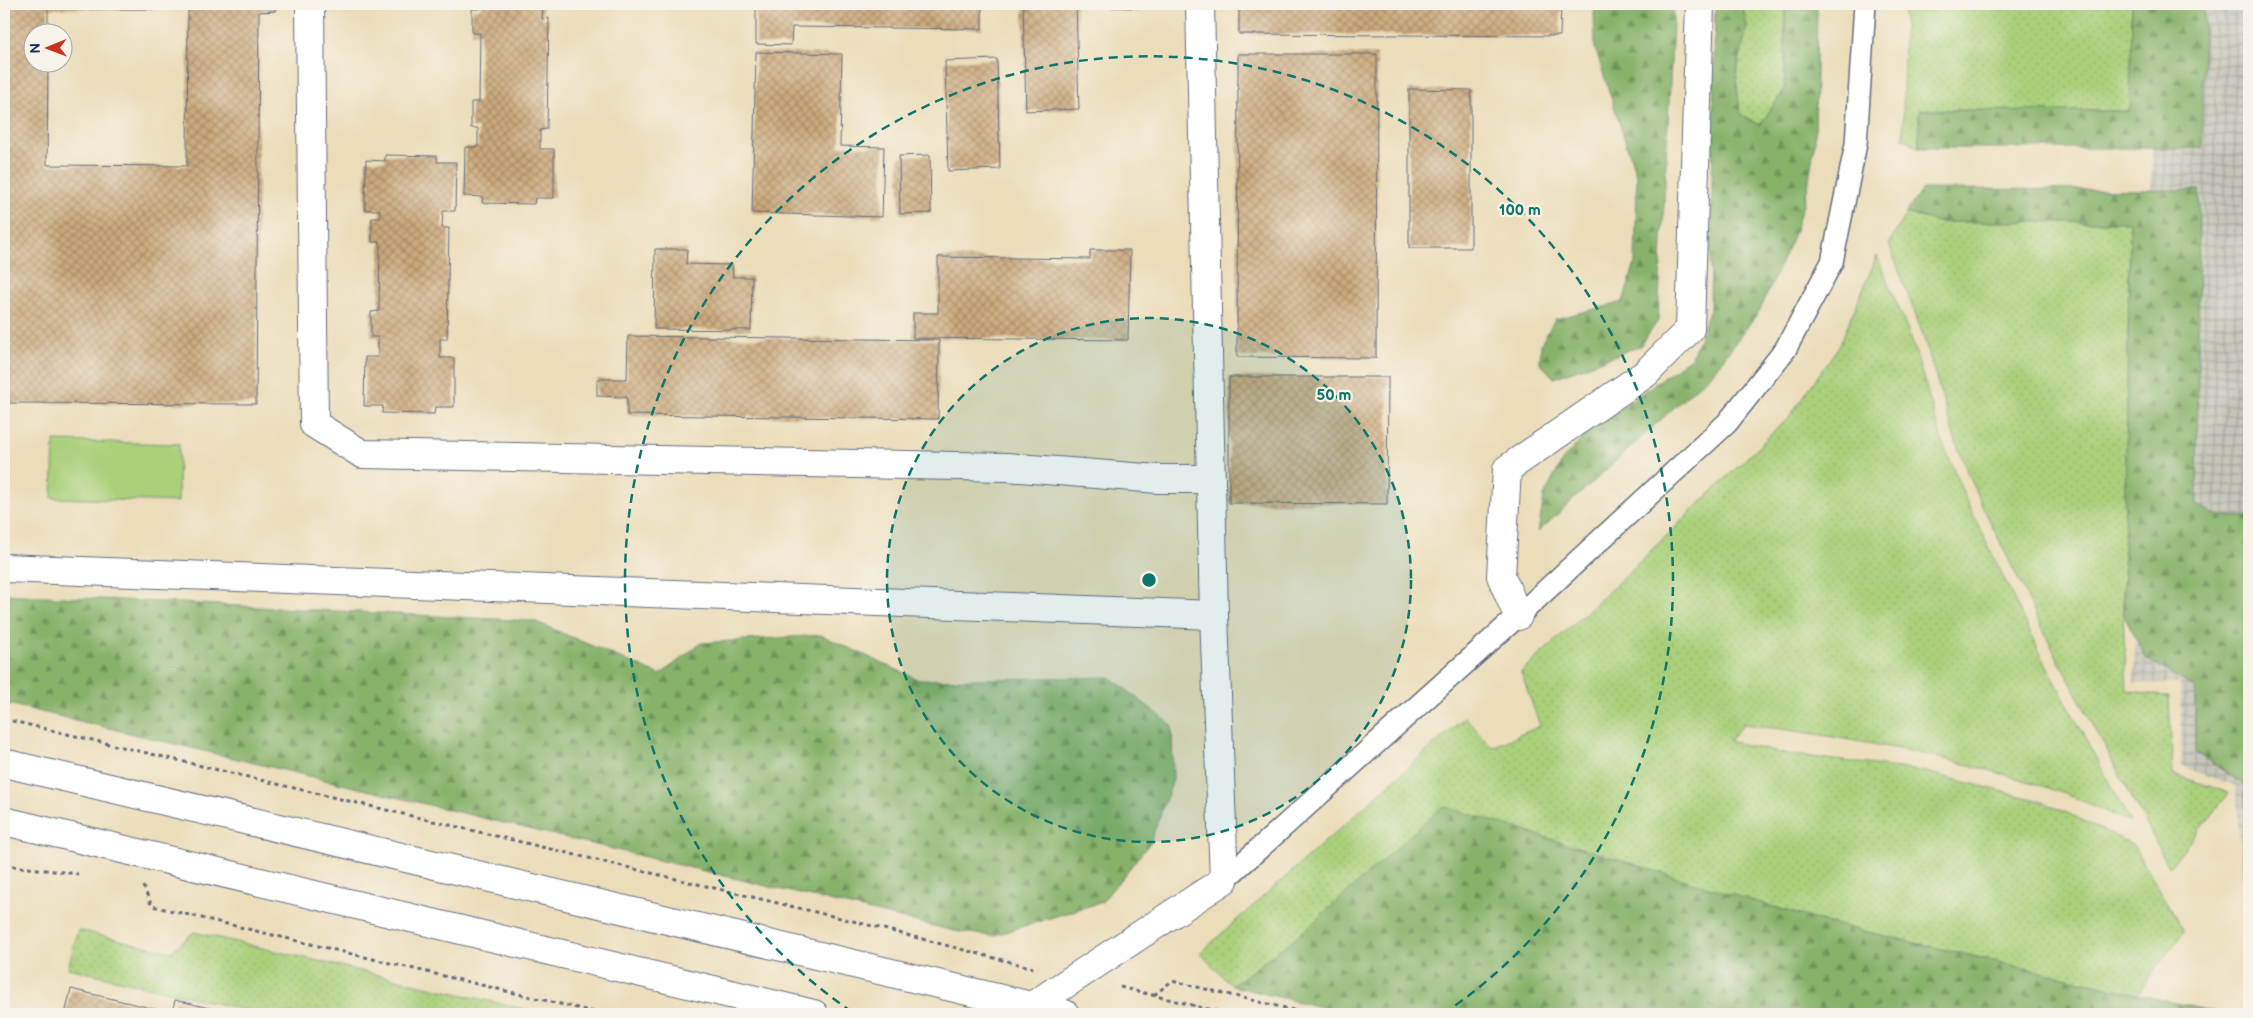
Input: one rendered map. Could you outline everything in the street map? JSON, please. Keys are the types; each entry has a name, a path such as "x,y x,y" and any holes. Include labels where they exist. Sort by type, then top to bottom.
{"main road":[{"path":"310,4 314,424 362,454 1007,467 1158,479 1211,479"},
{"path":"1031,1010 1075,978 1224,880 1214,615 1200,4"},
{"path":"1518,616 1501,576 1507,470 1645,374 1690,329 1700,4"},
{"path":"4,568 1214,615"},
{"path":"4,763 1031,1010 1065,1014"},
{"path":"4,821 814,1014"}],"lane":[{"path":"1224,880 1518,616 1727,423 1785,350 1832,262 1856,144 1865,4"}],"path":[{"path":"4,719 853,921 1075,978 1154,995 1228,1014"},
{"path":"141,881 152,906 602,1014"},
{"path":"1154,995 1172,981 1310,1014"},
{"path":"1192,1014 1194,1005"}],"shaded area":[{"path":"2157,4 2249,4 2249,878 2242,878 2236,786 2182,767 2180,684 2134,683"}],"green space":[{"path":"1597,4 1674,4 1658,321 1640,346 1554,378 1540,363 1541,344 1555,319 1623,302 1635,263 1637,177 1595,48 1594,13"},
{"path":"1715,4 1742,4 1747,26 1736,76 1740,114 1760,125 1785,89 1785,4 1817,4 1815,140 1808,187 1794,234 1760,310 1713,372 1538,532 1544,496 1564,458 1593,428 1692,357 1710,309"},
{"path":"1742,4 1785,4 1785,89 1760,125 1740,114 1736,76 1747,26"},
{"path":"1904,4 2132,4 2131,111 1920,110 1919,148 1903,138"},
{"path":"2132,4 2204,4 2202,148 1919,148 1919,110 2130,111"},
{"path":"1922,189 2199,190 2197,504 2217,516 2249,517 2249,857 2245,785 2195,752 2195,688 2147,659 2123,614 2130,222 1938,222 1906,213"},
{"path":"1906,213 1938,222 2130,221 2123,614 2127,690 2169,697 2173,774 2229,793 2169,867 2053,650 1978,497 1955,440 1923,335 1889,244"},
{"path":"1877,256 1912,340 1942,441 1966,500 2037,647 2130,822 2045,787 1971,765 1895,748 1743,724 1729,741 1780,753 1922,771 2044,802 2132,844 2184,931 2137,994 1820,921 1305,930 1232,986 1200,953 1465,717 1492,747 1540,726 1521,672 1605,595 1789,417 1839,346"},
{"path":"54,441 179,444 178,502 52,498"},
{"path":"4,594 534,621 660,675 701,643 821,635 919,680 1110,677 1172,725 1173,780 1150,843 1102,902 992,936 954,931 4,703"},
{"path":"1443,806 1820,921 2224,1014 1350,1014 1232,986 1305,930"},
{"path":"78,930 171,952 194,932 545,1014 262,1014 68,968"}],"building":[{"path":"4,4 276,4 275,11 259,12 256,404 4,403","holes":["48,9 188,9 187,166 47,165 48,72 22,72 22,22 48,22"]},
{"path":"480,4 543,4 542,19 549,18 547,129 540,130 540,149 554,149 554,198 535,198 534,204 482,203 483,197 464,196 465,147 478,147 478,128 471,128 471,102 479,102 480,33 472,33 472,9 480,9"},
{"path":"756,4 982,4 982,29 792,27 791,45 756,44"},
{"path":"1023,4 1076,4 1079,109 1026,111"},
{"path":"1102,4 1139,4 1139,8 1102,7"},
{"path":"1239,4 1561,4 1560,36 1239,34"},
{"path":"756,52 842,54 840,146 884,147 882,217 752,213"},
{"path":"1238,54 1377,54 1376,358 1237,357"},
{"path":"997,59 1000,169 948,171 945,61"},
{"path":"1409,89 1471,90 1471,248 1409,248"},
{"path":"385,155 437,156 437,162 456,162 455,211 443,211 442,228 449,228 447,339 440,339 440,358 454,358 454,407 435,407 434,414 382,413 383,406 364,406 365,357 378,357 378,337 371,337 371,312 379,311 380,242 372,242 372,218 380,218 380,210 365,210 366,160 385,161"},
{"path":"930,155 931,213 900,214 899,156"},
{"path":"655,249 687,249 686,264 732,265 733,277 752,277 751,330 654,329"},
{"path":"1090,250 1130,250 1128,340 913,338 913,313 938,313 938,257 1090,259"},
{"path":"628,336 939,340 938,419 627,415 627,397 597,396 597,379 627,379"},
{"path":"1229,377 1388,377 1387,504 1229,503"},
{"path":"71,989 163,1011 162,1014 65,1014"},
{"path":"175,1000 235,1014 172,1014"}]}
